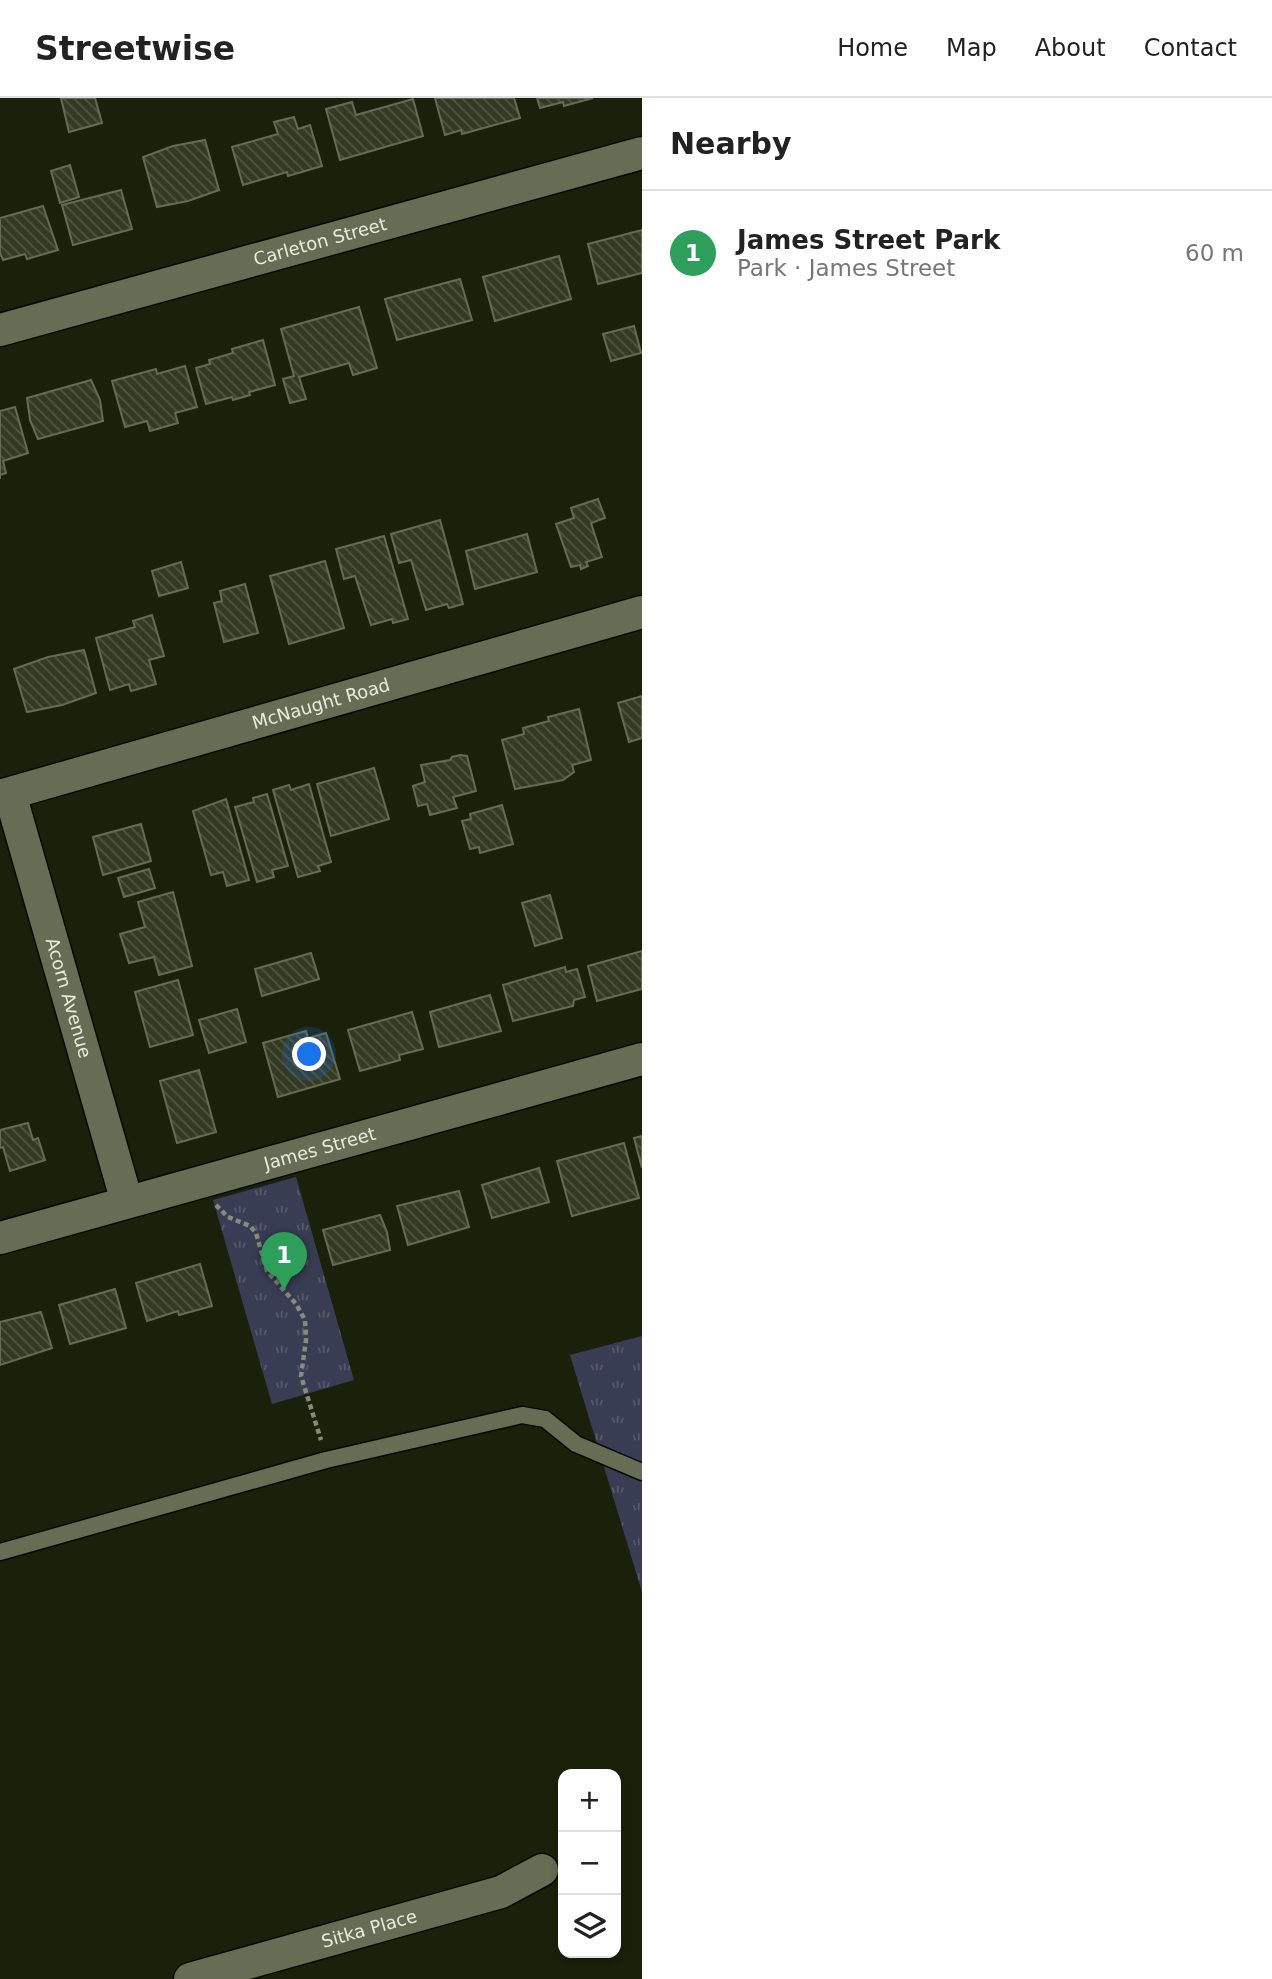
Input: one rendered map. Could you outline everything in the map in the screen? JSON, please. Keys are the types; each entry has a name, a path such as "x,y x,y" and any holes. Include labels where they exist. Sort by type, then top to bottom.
{"street":[{"name":"Carleton Street","path":"0,330 642,153"},
{"name":"McNaught Road","path":"5,795 642,612"},
{"name":"Acorn Avenue","path":"5,795 127,1202"},
{"name":"James Street","path":"0,1238 642,1059"},
{"name":"Sitka Place","path":"191,1979 501,1892 542,1870"}],"lane":[{"path":"0,1552 326,1460 522,1415 545,1419 576,1444 642,1472"}],"path":[{"path":"193,1183 228,1217 250,1226 256,1233 267,1272 296,1304 305,1320 306,1340 301,1376 326,1460"}],"green space":[{"path":"296,1177 354,1380 272,1404 213,1200"},
{"path":"642,1336 642,1592 570,1355"}],"building":[{"path":"61,98 95,98 102,123 69,132"},
{"path":"435,98 514,98 520,118 462,134 461,130 445,135"},
{"path":"537,98 593,98 564,106 563,102 540,108"},
{"path":"413,99 423,136 340,160 326,109 352,102 356,115"},
{"path":"294,117 298,129 310,125 322,166 288,176 287,172 243,185 232,147 278,134 274,122"},
{"path":"205,140 219,190 188,201 157,207 143,157 173,146"},
{"path":"70,165 79,197 60,203 51,171"},
{"path":"121,190 132,229 73,245 62,205"},
{"path":"43,206 58,250 27,259 25,254 3,260 0,253 0,218"},
{"path":"642,230 642,273 598,284 588,244"},
{"path":"559,256 571,299 495,321 483,277"},
{"path":"460,279 472,320 397,340 385,299"},
{"path":"359,307 377,368 353,375 349,363 299,377 306,399 290,403 283,379 294,376 281,329"},
{"path":"634,326 641,353 611,361 603,334"},
{"path":"263,340 275,385 249,392 250,395 233,400 232,397 206,404 196,368 210,364 209,360 233,353 232,349"},
{"path":"185,366 197,407 175,413 178,423 150,431 147,421 125,427 112,381 156,369 157,374"},
{"path":"91,380 100,400 103,421 38,439 30,420 27,398"},
{"path":"15,407 28,453 3,461 6,473 0,475 0,411"},
{"path":"598,499 605,518 591,523 602,557 586,562 588,566 581,569 580,565 571,567 556,524 574,518 571,508"},
{"path":"440,520 463,604 449,608 447,604 426,610 411,560 399,563 391,534"},
{"path":"527,534 537,572 475,589 466,551"},
{"path":"384,536 408,619 393,623 392,619 371,625 355,576 344,579 336,549"},
{"path":"325,561 344,628 289,644 270,576"},
{"path":"181,562 188,588 159,596 152,571"},
{"path":"245,584 258,633 224,642 214,603 222,601 220,591"},
{"path":"152,615 164,656 149,660 156,684 131,691 129,684 110,690 96,638 135,627 133,621"},
{"path":"84,650 96,693 62,705 27,712 14,669 48,657"},
{"path":"642,696 642,738 629,742 618,703"},
{"path":"579,709 591,760 572,765 574,772 563,780 515,789 502,740 524,734 523,728 549,721 548,717"},
{"path":"460,755 467,756 476,791 453,797 457,808 430,815 427,804 418,806 413,786 425,782 421,765 450,760"},
{"path":"374,768 389,819 331,836 317,784"},
{"path":"309,784 331,862 318,866 320,871 298,877 273,790 289,785 291,790"},
{"path":"267,794 288,866 272,870 274,877 257,882 235,807 254,802 253,798"},
{"path":"226,799 249,880 227,886 223,872 211,875 193,811"},
{"path":"502,805 513,844 480,853 479,847 470,849 462,821 471,819 470,814"},
{"path":"141,824 151,861 103,875 93,837"},
{"path":"149,869 155,888 124,897 118,878"},
{"path":"173,892 192,966 159,975 154,957 129,963 120,934 145,927 138,902"},
{"path":"550,895 562,938 535,946 522,903"},
{"path":"642,951 642,989 597,1001 588,966"},
{"path":"311,953 319,979 262,996 255,969"},
{"path":"565,967 566,972 577,969 585,997 574,1000 573,1006 513,1021 503,985"},
{"path":"178,980 193,1035 150,1047 135,992"},
{"path":"490,995 501,1031 439,1047 430,1012"},
{"path":"237,1009 246,1042 209,1053 199,1020"},
{"path":"412,1012 423,1049 399,1055 400,1060 360,1071 348,1030"},
{"path":"306,1031 308,1038 326,1033 340,1079 278,1097 263,1043"},
{"path":"199,1070 216,1132 177,1143 160,1081"},
{"path":"28,1123 33,1140 38,1138 45,1160 10,1171 3,1147 0,1148 0,1130"},
{"path":"642,1136 642,1168 634,1138"},
{"path":"624,1143 639,1198 572,1216 557,1161"},
{"path":"539,1168 549,1202 492,1218 482,1185"},
{"path":"459,1191 469,1227 408,1245 397,1206"},
{"path":"380,1215 390,1250 333,1265 323,1230"},
{"path":"200,1264 212,1306 179,1315 178,1311 147,1321 136,1283"},
{"path":"115,1289 126,1328 70,1344 59,1305"},
{"path":"41,1312 52,1348 0,1365 0,1322"}],"place":[{"name":"James Street Park","path":"284,1290"}]}
